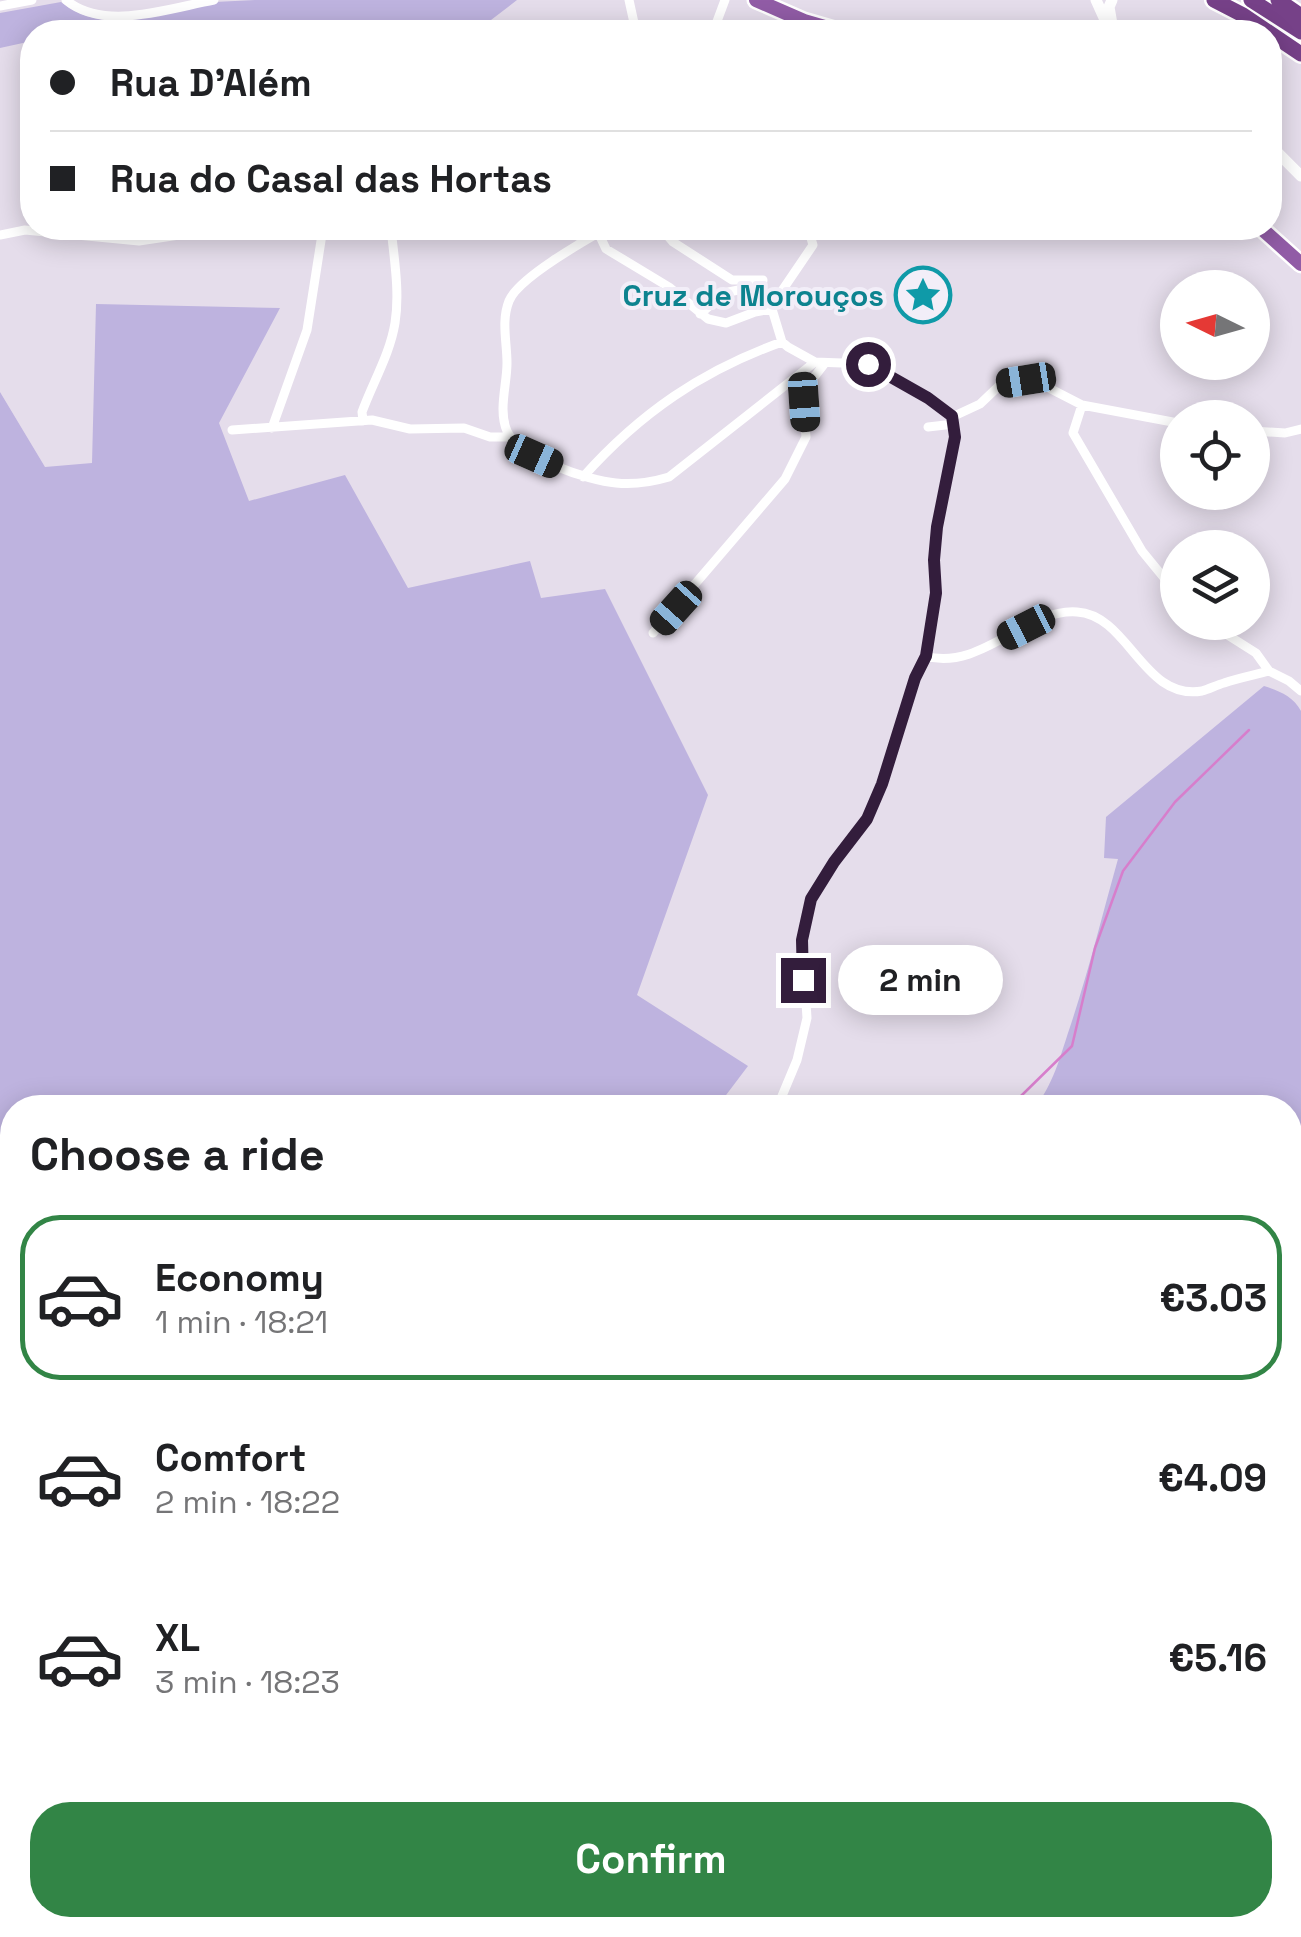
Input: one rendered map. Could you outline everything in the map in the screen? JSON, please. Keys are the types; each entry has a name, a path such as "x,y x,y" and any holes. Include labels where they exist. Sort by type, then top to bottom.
{"highway":[{"path":"1214,0 1250,20"},
{"path":"1278,0 1301,16"},
{"path":"1254,1 1301,32"}],"main road":[{"path":"761,1 802,20"},
{"path":"1274,240 1301,264"}],"street":[{"path":"0,6 32,0"},
{"path":"66,0 93,14 120,17 214,0"},
{"path":"1282,158 1301,176"},
{"path":"120,240 151,240"},
{"path":"272,428 307,330 321,240"},
{"path":"362,421 396,319 392,240"},
{"path":"586,240 520,285 509,300 504,322 507,364 502,418 509,437 534,456 584,476 616,483 650,482 669,476 820,362"},
{"path":"602,240 606,249 669,287 708,319 726,323 772,309"},
{"path":"671,240 732,280 762,280 762,285 716,298 700,314"},
{"path":"812,240 813,245 772,309 782,342 820,362 868,364 928,398 953,420"},
{"path":"584,476 617,440 675,394 708,373 782,342"},
{"path":"653,634 785,479 806,438 804,402 820,362"},
{"path":"928,427 953,420 980,404 1001,384 1026,380 1082,405 1160,420"},
{"path":"1082,405 1073,433 1142,551 1160,573"},
{"path":"782,1095 797,1060 807,1018 802,940 811,899 867,819 926,656 936,593 937,527 951,461 953,420"},
{"path":"232,430 379,421 410,429 464,428 509,437"},
{"path":"1270,432 1301,429"},
{"path":"926,656 940,660 960,657 1058,612 1080,612 1101,619 1154,676 1177,689 1200,691 1269,671"},
{"path":"1235,640 1256,654 1269,671 1301,691"}],"shaded area":[{"path":"517,0 491,20 117,20 215,2"},
{"path":"61,2 98,19 117,20 20,20 20,44 0,48 0,13"},
{"path":"96,304 280,308 219,423 249,501 345,475 408,588 530,561 541,598 605,589 708,795 637,995 748,1066 726,1095 0,1095 0,392 45,467 92,463"},
{"path":"1264,686 1298,706 1301,1095 1043,1095 1089,966 1118,859 1104,858 1106,817"}],"waterway":[{"path":"1022,1095 1072,1046 1095,948 1123,871 1175,802 1249,730"}],"place":[{"name":"Cruz de Morouços","path":"923,295"}],"route":[{"path":"803,980 802,940 811,899 867,819 926,656 936,593 937,527 955,437 952,416 868,364"}]}
